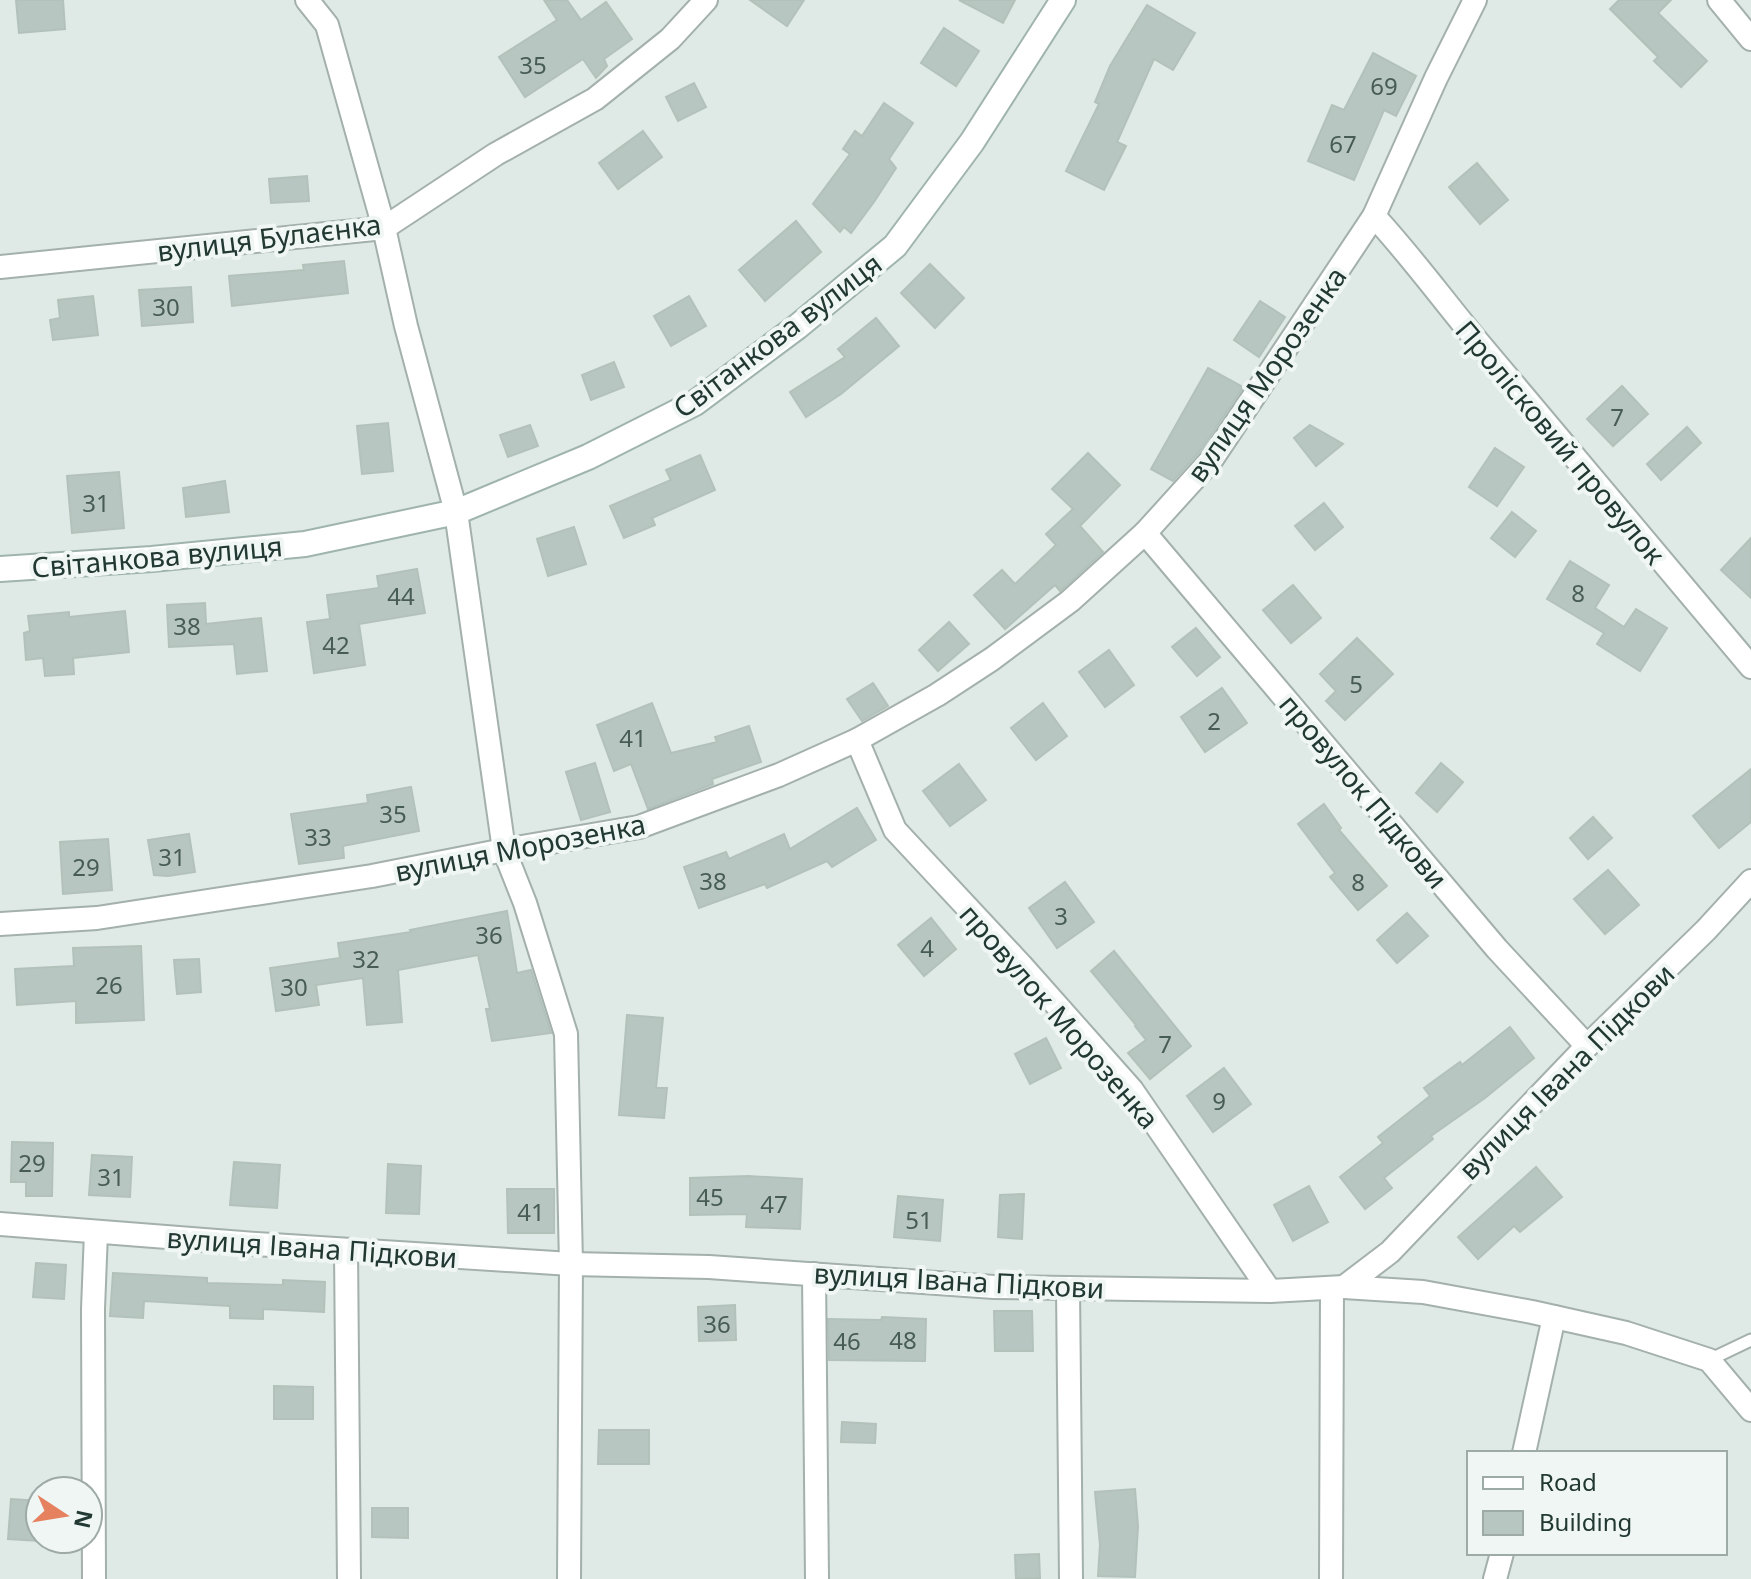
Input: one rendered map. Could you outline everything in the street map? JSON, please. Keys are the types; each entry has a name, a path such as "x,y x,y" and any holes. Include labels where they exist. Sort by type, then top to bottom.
{"street":[{"path":"307,0 327,25 384,228 406,326 456,512 504,850 525,903 566,1034 571,1264 569,1579"},
{"name":"вулиця Булаєнка","path":"0,267 384,228 496,154 595,99 670,39 706,0"},
{"name":"Світанкова вулиця","path":"0,569 152,559 305,544 456,512 588,457 695,403 797,327 895,246 972,142 1063,0"},
{"name":"вулиця Морозенка","path":"0,924 97,918 372,876 639,827 779,775 857,740 937,695 1070,601 1145,533 1212,459 1374,216 1475,0"},
{"path":"1719,0 1751,39"},
{"name":"Пролісковий провулок","path":"1374,216 1654,555 1751,667"},
{"name":"провулок Підкови","path":"1145,533 1497,949 1587,1046"},
{"name":"провулок Морозенка","path":"857,740 895,830 1132,1090 1270,1291"},
{"name":"вулиця Івана Підкови","path":"0,1224 346,1250 571,1264 709,1267 994,1287 1270,1291 1338,1288 1390,1252 1587,1046 1706,930 1751,881"},
{"path":"94,1579 93,1309 96,1232"},
{"path":"346,1250 349,1579"},
{"path":"814,1274 817,1579"},
{"path":"1068,1288 1071,1579"},
{"path":"1331,1579 1338,1288 1423,1292 1626,1333 1709,1360 1751,1410"},
{"path":"1524,1451 1554,1317"},
{"path":"1495,1579 1501,1555"}],"lane":[{"path":"1709,1360 1751,1340"}],"building":[{"path":"16,0 63,0 65,29 19,33"},
{"path":"544,0 567,0 581,20 606,2 632,39 604,59 607,66 596,78 583,59 525,97 499,57 557,20"},
{"path":"750,0 804,0 787,26"},
{"path":"959,0 1015,0 1003,23"},
{"path":"1619,0 1671,0 1658,13 1707,61 1681,87 1654,61 1658,57 1610,9"},
{"path":"1147,5 1195,33 1173,70 1154,59 1117,142 1126,146 1104,190 1066,171 1099,104 1095,102 1110,66"},
{"path":"944,28 979,51 956,86 921,63"},
{"path":"1373,53 1416,76 1396,116 1384,110 1354,180 1308,161 1332,105 1344,110"},
{"path":"694,83 706,107 678,121 666,97"},
{"path":"884,103 913,123 889,159 896,168 874,202 851,233 844,227 840,232 813,204 850,154 843,149 855,131 862,136"},
{"path":"643,131 662,157 618,189 599,163"},
{"path":"1477,163 1508,200 1480,224 1449,187"},
{"path":"307,176 309,201 271,203 269,179"},
{"path":"796,221 821,252 765,301 739,270"},
{"path":"344,261 348,293 232,306 229,276 304,270 303,265"},
{"path":"930,264 964,298 935,328 901,293"},
{"path":"191,287 193,322 142,326 139,290"},
{"path":"93,296 98,335 53,340 50,320 60,318 58,300"},
{"path":"689,296 706,326 671,346 654,316"},
{"path":"1260,301 1285,317 1259,357 1234,340"},
{"path":"876,318 899,346 841,394 806,417 790,392 845,357 838,349"},
{"path":"614,362 624,387 591,400 582,375"},
{"path":"1208,368 1243,387 1201,450 1173,481 1151,469"},
{"path":"1622,386 1648,414 1613,446 1587,419"},
{"path":"388,423 393,471 362,474 357,426"},
{"path":"530,425 538,446 508,457 500,435"},
{"path":"1310,425 1343,444 1316,466 1294,438"},
{"path":"1687,427 1701,443 1661,480 1647,464"},
{"path":"1495,448 1524,467 1497,506 1469,487"},
{"path":"1088,453 1120,485 1080,526 1103,552 1060,591 1055,585 1005,629 974,595 1002,570 1015,584 1056,545 1046,534 1073,509 1052,489"},
{"path":"700,455 715,490 652,518 655,525 624,538 610,506 671,480 666,470"},
{"path":"119,472 124,528 72,533 67,476"},
{"path":"225,481 229,512 186,517 183,488"},
{"path":"1324,503 1343,527 1315,550 1295,526"},
{"path":"1512,512 1536,531 1515,557 1491,538"},
{"path":"574,527 586,564 548,576 537,539"},
{"path":"1751,538 1751,598 1721,570"},
{"path":"1570,561 1609,585 1595,608 1624,627 1636,609 1667,628 1640,671 1597,644 1604,633 1547,599"},
{"path":"417,569 425,613 359,624 365,665 314,673 307,622 330,619 327,595 379,588 377,576"},
{"path":"1293,585 1321,618 1291,643 1263,610"},
{"path":"205,603 206,624 261,618 267,671 237,674 234,644 169,647 167,605"},
{"path":"125,611 129,652 73,658 74,674 45,676 43,658 26,660 24,633 30,631 28,616 69,612 69,617"},
{"path":"949,622 969,644 938,671 919,650"},
{"path":"1196,628 1220,657 1197,676 1172,647"},
{"path":"1357,638 1393,674 1345,720 1326,701 1336,691 1320,674"},
{"path":"1109,650 1134,685 1105,707 1079,672"},
{"path":"873,683 888,706 862,721 847,699"},
{"path":"1222,688 1247,723 1205,752 1181,717"},
{"path":"652,703 671,753 717,742 715,737 749,726 761,762 712,779 713,784 648,809 631,764 614,771 597,725"},
{"path":"1043,703 1067,736 1036,760 1011,728"},
{"path":"595,763 610,812 581,820 566,772"},
{"path":"1441,763 1463,782 1437,812 1416,793"},
{"path":"959,764 986,800 950,826 923,791"},
{"path":"1751,769 1751,822 1719,848 1693,816"},
{"path":"411,787 419,831 343,846 344,858 299,864 291,814 368,803 367,795"},
{"path":"1324,804 1341,828 1339,830 1387,886 1358,910 1330,877 1335,873 1298,824"},
{"path":"857,808 876,840 832,867 827,861 767,888 765,884 699,908 684,867 726,852 729,859 784,834 790,849"},
{"path":"1593,817 1612,838 1588,859 1570,838"},
{"path":"189,834 195,872 154,875 148,840"},
{"path":"108,839 112,890 63,894 60,842"},
{"path":"1608,870 1639,905 1605,934 1574,899"},
{"path":"1065,882 1094,922 1057,948 1029,908"},
{"path":"507,911 517,973 531,970 551,1033 492,1041 486,1009 490,1009 478,955 398,970 402,1022 367,1025 363,978 316,985 319,1005 276,1011 270,968 340,958 338,943 411,932"},
{"path":"1407,913 1428,936 1397,963 1377,940"},
{"path":"931,918 956,949 924,976 898,945"},
{"path":"141,946 144,1020 76,1023 76,1001 17,1005 15,969 74,966 73,948"},
{"path":"1114,951 1191,1046 1150,1079 1128,1053 1146,1040 1091,971"},
{"path":"199,959 201,992 177,994 174,960"},
{"path":"627,1015 663,1018 656,1088 667,1088 664,1118 619,1115"},
{"path":"1510,1027 1534,1058 1431,1136 1433,1139 1384,1178 1392,1188 1365,1209 1340,1177 1383,1143 1378,1137 1430,1096 1424,1088 1460,1062 1462,1065"},
{"path":"1046,1038 1061,1068 1030,1084 1015,1054"},
{"path":"1224,1068 1251,1104 1213,1132 1187,1096"},
{"path":"12,1142 53,1143 52,1196 26,1196 26,1182 11,1182"},
{"path":"92,1155 132,1157 130,1197 89,1195"},
{"path":"234,1162 280,1165 277,1208 230,1205"},
{"path":"388,1164 421,1166 419,1214 386,1213"},
{"path":"1536,1167 1562,1197 1520,1232 1514,1226 1478,1259 1458,1237"},
{"path":"748,1176 802,1179 800,1229 746,1227 747,1214 690,1215 690,1178"},
{"path":"1309,1186 1328,1222 1293,1241 1274,1205"},
{"path":"507,1189 554,1189 554,1233 508,1233"},
{"path":"1024,1194 1022,1239 998,1237 1000,1195"},
{"path":"898,1196 943,1200 940,1241 894,1237"},
{"path":"36,1263 66,1265 64,1299 33,1297"},
{"path":"113,1273 207,1278 207,1283 283,1285 283,1280 325,1282 324,1312 263,1309 263,1319 230,1318 230,1306 144,1301 143,1318 110,1316"},
{"path":"735,1305 736,1340 699,1341 698,1307"},
{"path":"994,1311 1032,1311 1033,1351 995,1351"},
{"path":"882,1317 926,1319 925,1361 829,1360 828,1319 881,1320"},
{"path":"274,1386 313,1387 313,1419 274,1419"},
{"path":"842,1422 876,1424 875,1443 841,1442"},
{"path":"599,1430 649,1430 649,1464 598,1464"},
{"path":"1135,1489 1138,1526 1135,1577 1098,1576 1100,1545 1095,1492"},
{"path":"11,1499 24,1500 24,1540 8,1539"},
{"path":"372,1508 408,1508 408,1538 372,1537"},
{"path":"1039,1554 1040,1578 1016,1579 1015,1555"}]}
